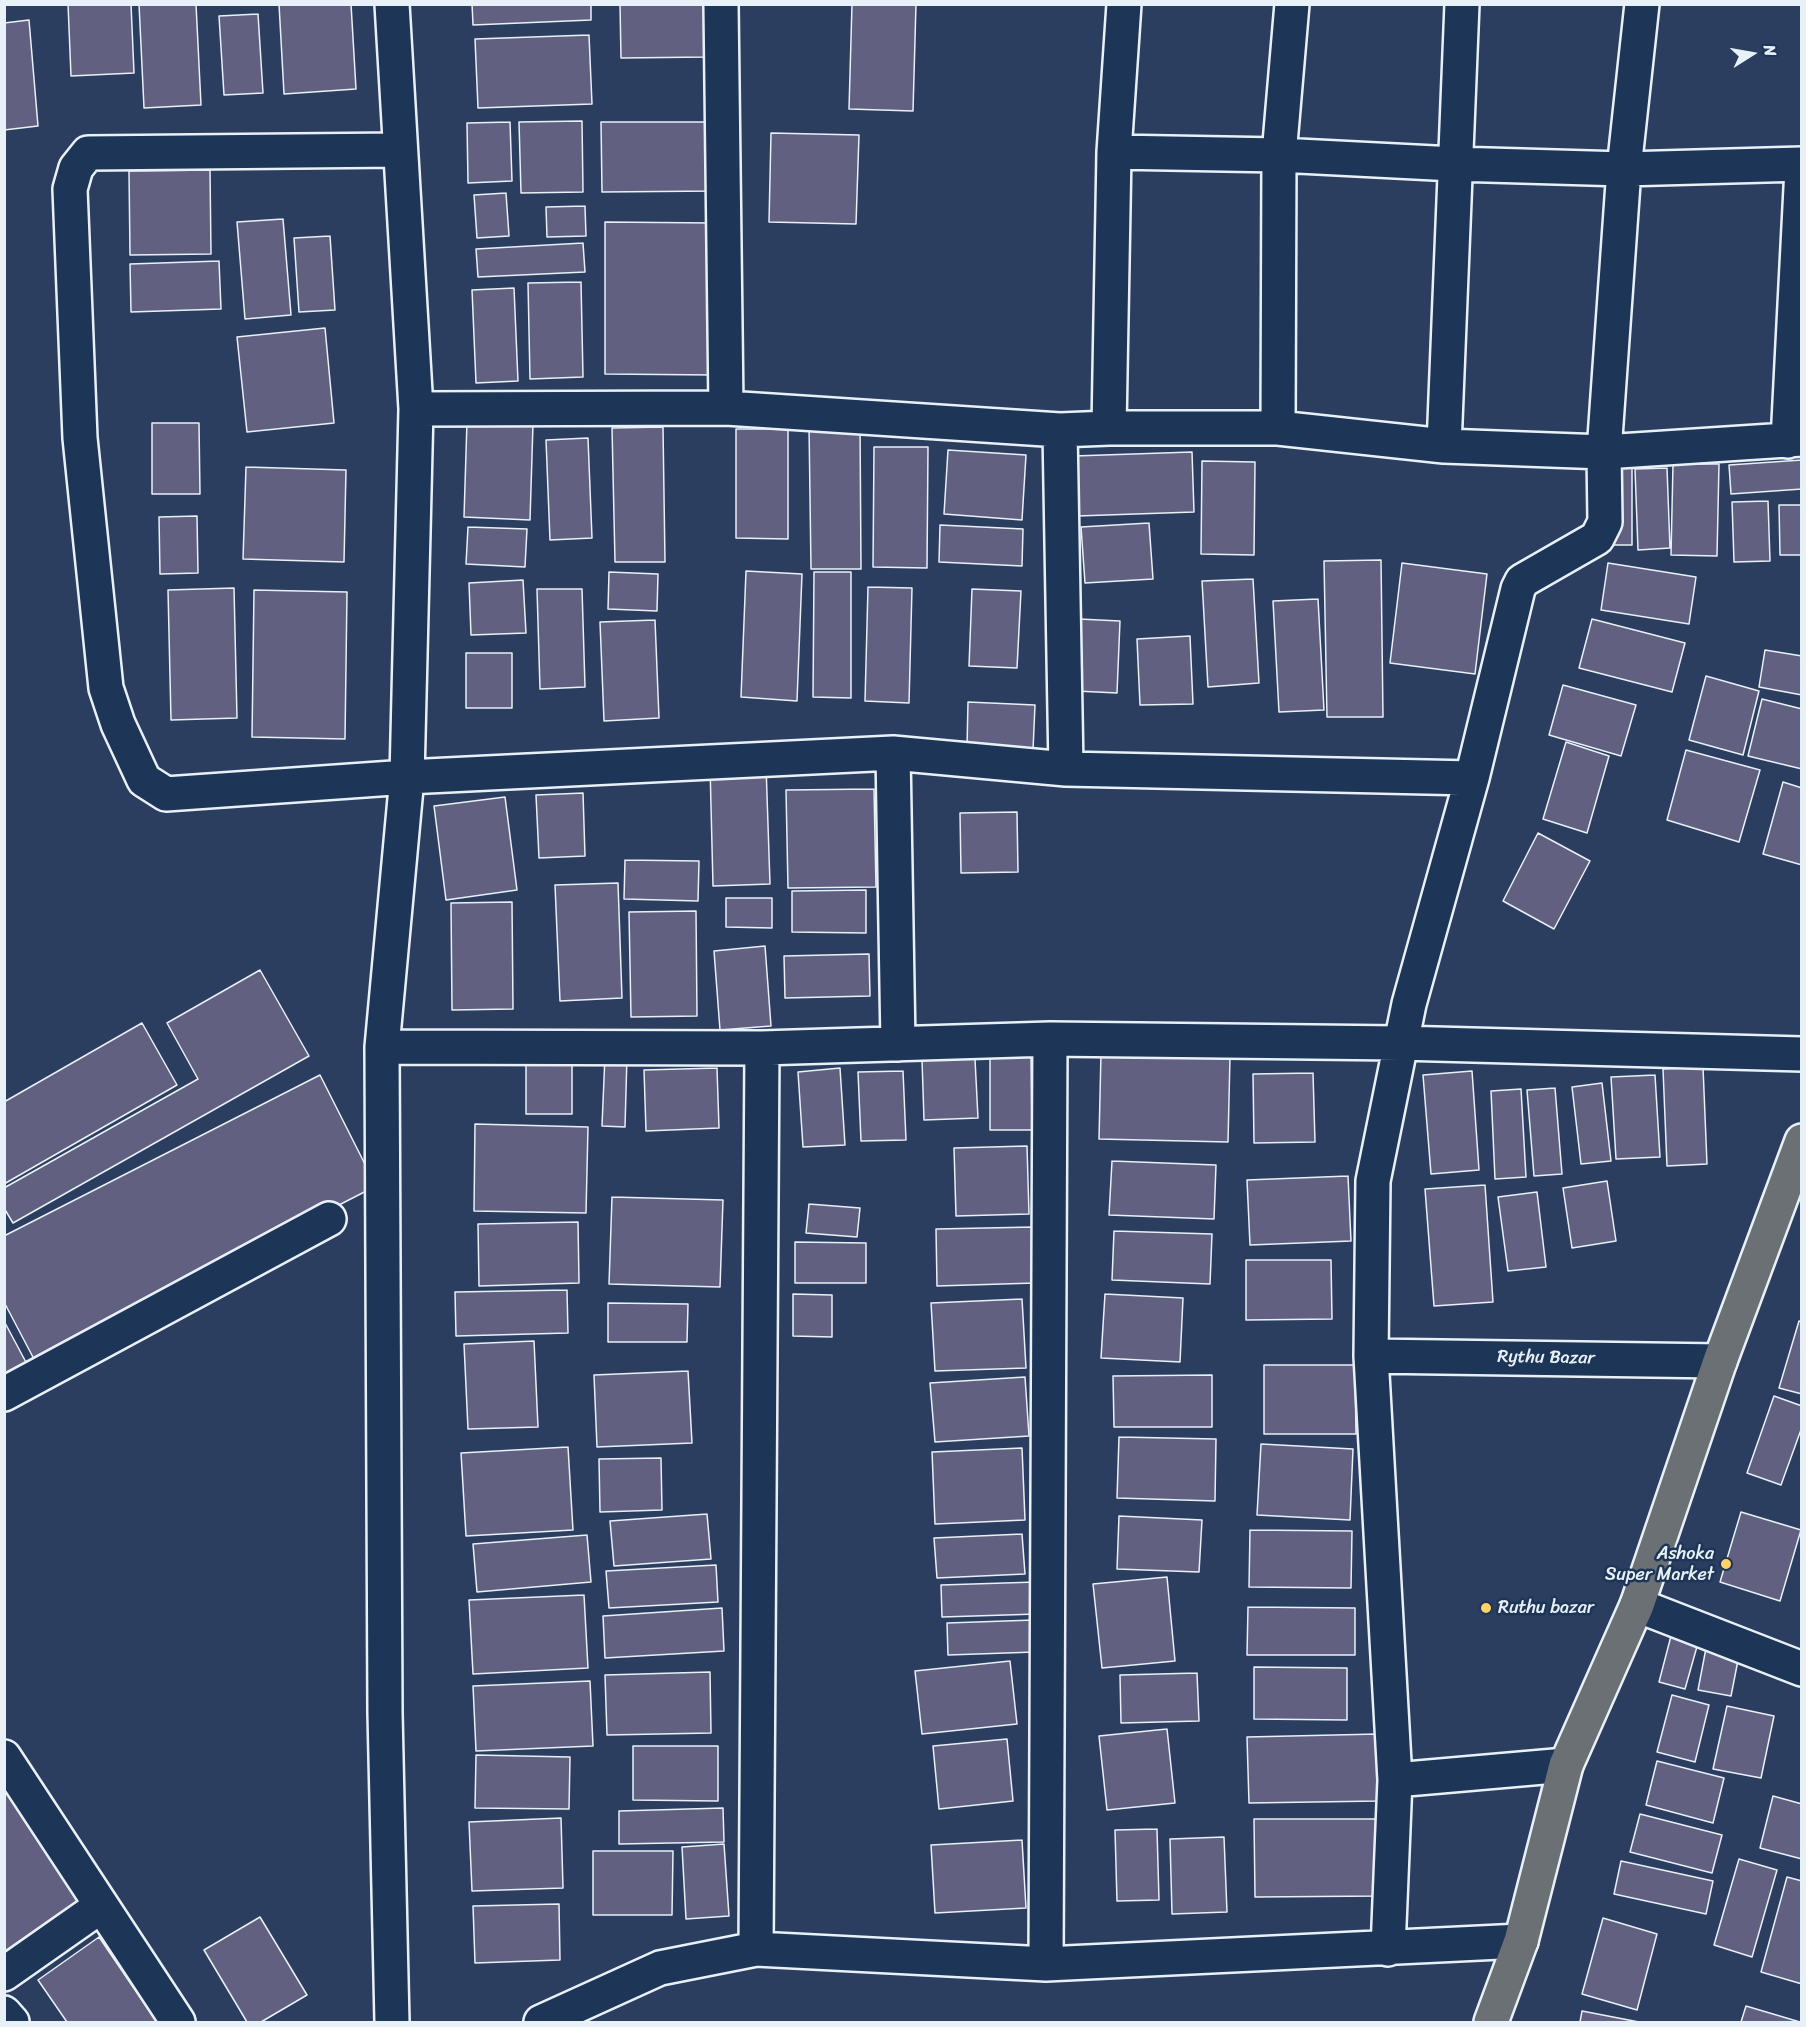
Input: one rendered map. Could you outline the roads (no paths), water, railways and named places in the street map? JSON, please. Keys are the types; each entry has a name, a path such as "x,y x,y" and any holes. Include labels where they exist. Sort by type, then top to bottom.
{"main road":[{"path":"1491,2022 1521,1941 1566,1765 1637,1605 1720,1361 1801,1143"}],"street":[{"path":"392,4 416,409 406,777 382,1047 385,1713 392,2022"},
{"path":"721,4 726,408"},
{"path":"1109,428 1114,152 1124,4"},
{"path":"1278,428 1280,155 1292,4"},
{"path":"1444,446 1462,4"},
{"path":"1388,1949 1395,1780 1371,1356 1373,1181 1399,1043 1472,778 1518,589 1522,581 1597,538 1605,522 1604,452 1624,169 1642,4"},
{"path":"399,150 87,153 76,168 70,189 80,438 106,688 118,724 144,780 166,794 406,777 893,753 1066,769 1472,778"},
{"path":"416,409 726,408 1060,430 1278,428 1444,446 1604,452 1795,440 1802,166 1624,169 1454,164 1280,155 1114,152"},
{"path":"1060,430 1066,769"},
{"path":"893,753 898,1044"},
{"path":"382,1047 762,1048 1050,1040 1399,1043 1802,1054"},
{"path":"1046,1964 1050,1040"},
{"path":"756,1948 762,1048"},
{"path":"4,1394 329,1219"},
{"name":"Rythu Bazar","path":"1371,1356 1720,1361"},
{"path":"1637,1605 1802,1669"},
{"path":"4,1757 177,2022"},
{"path":"1395,1780 1566,1765"},
{"path":"4,1974 101,1906"},
{"path":"541,2022 660,1968 756,1948 1046,1964 1521,1941"},
{"path":"4,2013 12,2022"}],"place":[{"name":"Ashoka Super Market","path":"1726,1564"},
{"name":"Ruthu bazar","path":"1486,1608"}]}
